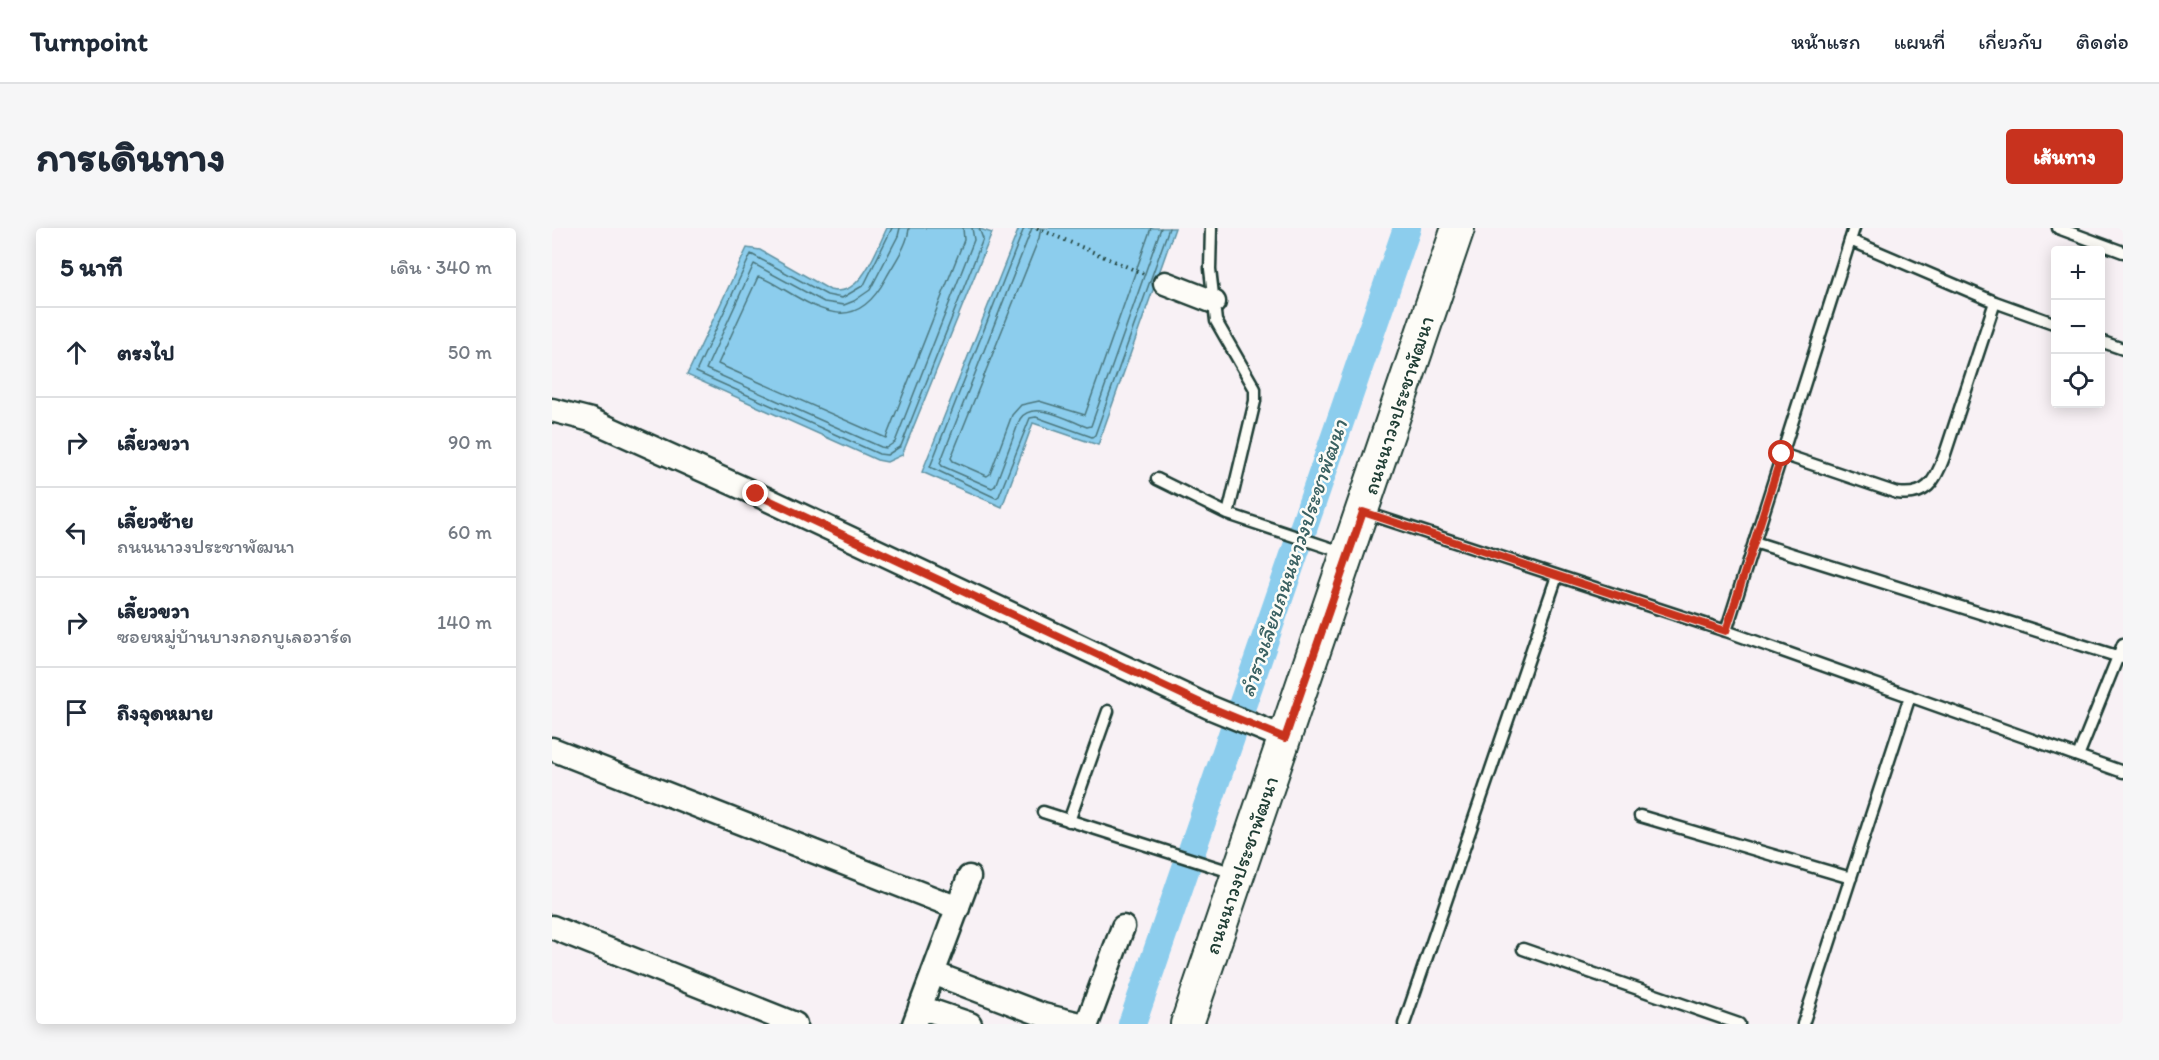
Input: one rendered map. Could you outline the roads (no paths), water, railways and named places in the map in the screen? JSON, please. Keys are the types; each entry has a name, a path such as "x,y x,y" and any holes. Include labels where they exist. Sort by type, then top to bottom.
{"street":[{"name":"ถนนนาวงประชาพัฒนา","path":"1187,1024 1238,874 1273,733 1348,554 1458,228"},
{"path":"1164,283 1214,302"},
{"path":"552,410 591,420 756,494 1209,707 1273,733"},
{"path":"552,749 958,908"},
{"path":"969,877 917,1015 970,1024"},
{"path":"552,927 795,1024"},
{"path":"1087,1024 1123,927"},
{"path":"933,973 1044,1015 1080,1024"}],"lane":[{"path":"1211,228 1210,269 1216,321 1255,389 1255,401 1228,514"},
{"path":"1726,631 1854,228"},
{"path":"2058,228 2123,252"},
{"path":"1850,240 1995,302 2051,323"},
{"path":"1782,454 1897,493 1913,495 1928,487 1938,474 1995,302"},
{"path":"2105,343 2123,349"},
{"path":"1157,479 1228,514 1348,554"},
{"path":"1363,512 1726,631 2123,772"},
{"path":"1754,542 2121,657"},
{"path":"1404,1024 1557,576"},
{"path":"2078,756 2121,657 2123,644"},
{"path":"1803,1024 1910,696"},
{"path":"1069,821 1108,711"},
{"path":"1043,812 1238,874"},
{"path":"1640,816 1851,878"},
{"path":"1523,950 1739,1024"}],"water":[{"path":"887,228 977,228 992,233 902,455 887,462 877,460 687,375 747,248 760,250 830,290 841,291 859,280 866,271"},
{"path":"1019,228 1175,228 1098,445 1033,423 1002,507 922,472"}],"waterway":[{"name":"ลำรางเลียบถนนนาวงประชาพัฒนา","path":"1132,1024 1407,228"}]}
